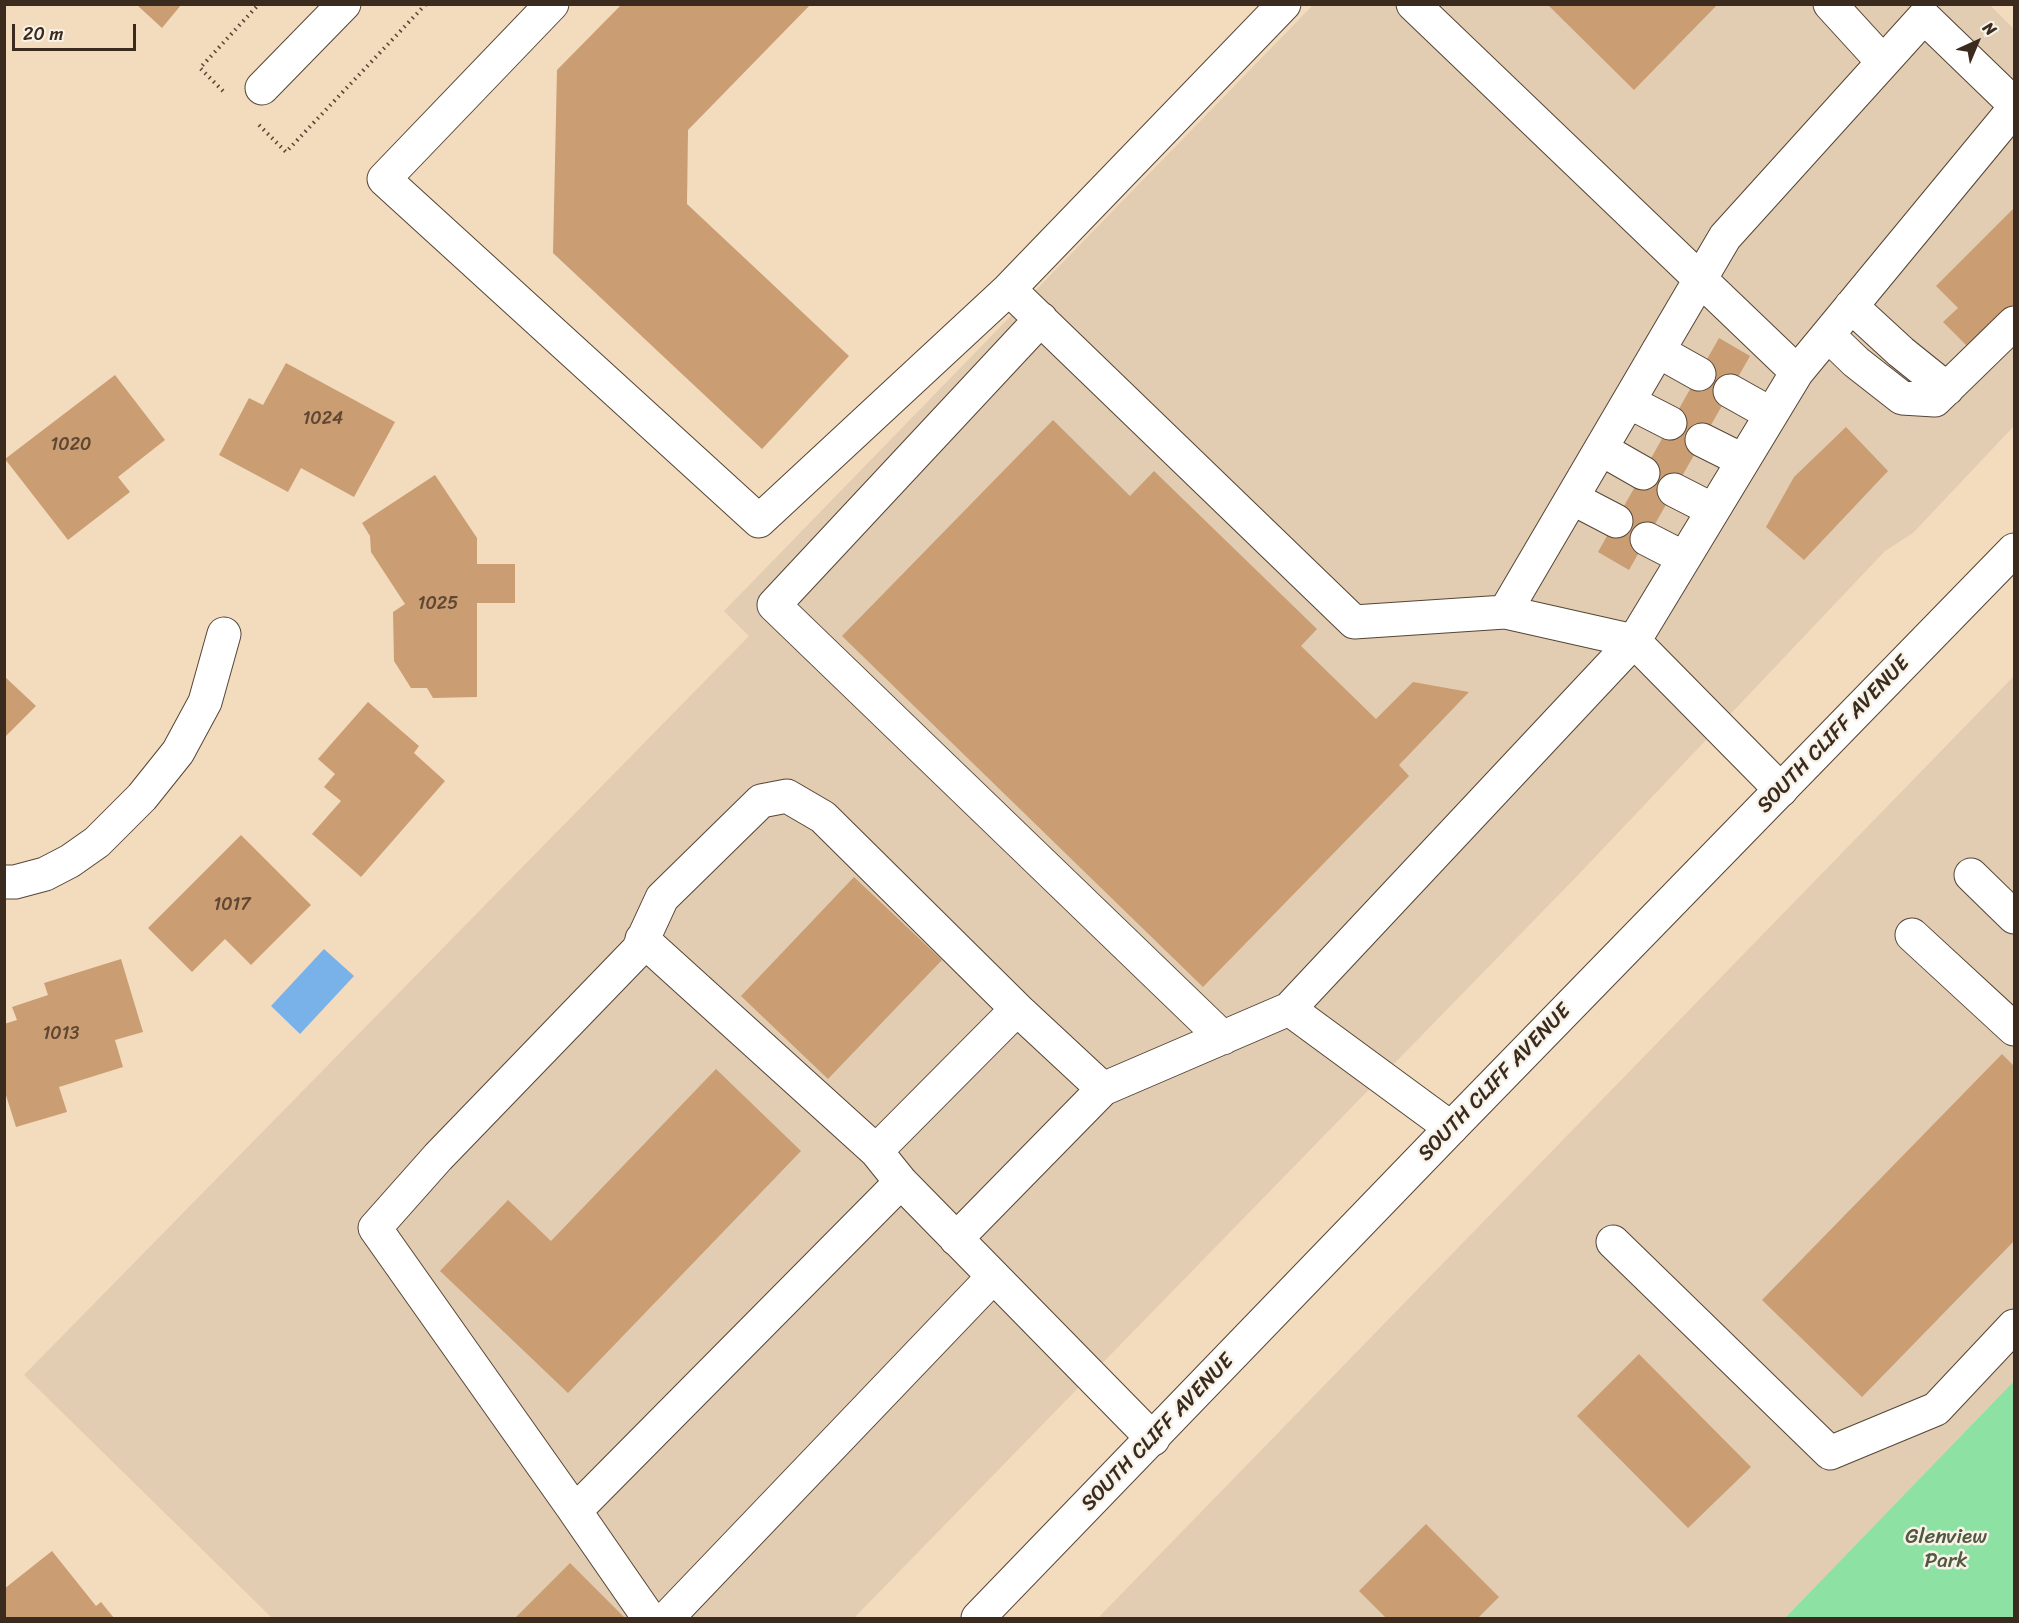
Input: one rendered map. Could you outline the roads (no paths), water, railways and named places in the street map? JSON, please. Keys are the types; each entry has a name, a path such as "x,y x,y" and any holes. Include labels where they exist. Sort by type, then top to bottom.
{"main road":[{"path":"262,88 344,4"},
{"path":"552,4 384,179 759,521 1009,289 1284,4"},
{"path":"1413,4 1797,372"},
{"path":"1830,4 1883,62"},
{"path":"1505,612 1725,237 1924,17 2014,104"},
{"path":"956,1239 1103,1089 1289,1009 1634,641 1797,372 2014,109"},
{"path":"1009,289 1354,622 1505,612 1634,641 1781,790"},
{"path":"1851,306 1901,352 1947,389"},
{"path":"1041,319 774,605 1223,1038"},
{"path":"1828,334 1856,362 1902,398 1935,400 2014,323"},
{"path":"1658,351 1699,374"},
{"path":"1730,391 1771,414"},
{"path":"1629,402 1671,423"},
{"path":"1702,440 1742,460"},
{"path":"1601,449 1643,473"},
{"path":"1674,490 1713,510"},
{"path":"1572,498 1616,521"},
{"path":"1647,538 1684,558"},
{"name":"SOUTH CLIFF AVENUE","path":"978,1618 2014,550"},
{"path":"4,882 15,882 45,874 70,861 97,842 142,797 178,752 205,702 224,634"},
{"path":"649,1618 375,1228 438,1157 638,950 662,898 761,801 788,796 823,817 1017,1009 1103,1089"},
{"path":"1971,875 2014,916"},
{"path":"1912,935 2014,1029"},
{"path":"642,939 876,1151 901,1182 1153,1439"},
{"path":"876,1151 1017,1009"},
{"path":"1289,1009 1451,1128"},
{"path":"575,1511 901,1182"},
{"path":"1613,1242 1830,1453 1936,1409 2014,1326"},
{"path":"667,1618 993,1277"}],"water":[{"path":"324,949 354,976 300,1034 271,1006"}],"park label":[{"name":"Glenview Park","path":"1946,1550"}]}
